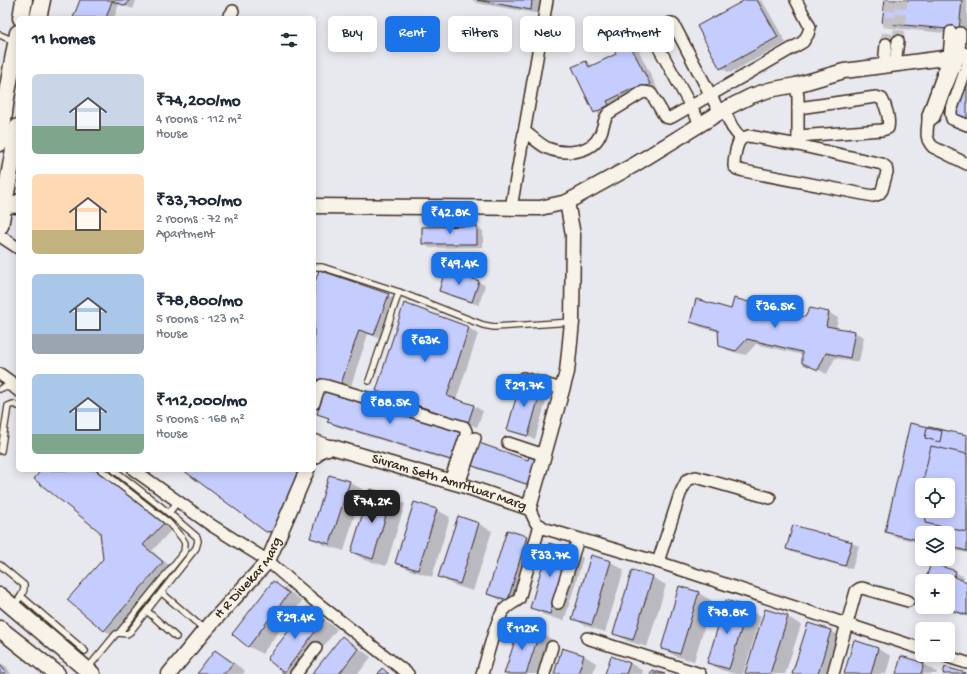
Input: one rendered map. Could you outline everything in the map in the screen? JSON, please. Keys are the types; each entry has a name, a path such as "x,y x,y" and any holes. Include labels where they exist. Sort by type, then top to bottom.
{"main road":[{"path":"21,16 24,0"},
{"path":"38,16 42,0"},
{"path":"0,142 3,94 16,41"},
{"path":"0,226 7,205 16,141"},
{"path":"0,596 17,602 90,672"},
{"path":"0,629 57,674"}],"street":[{"path":"511,208 547,0"},
{"path":"524,131 546,148 559,151 579,151 596,142 601,135 605,117 609,113 643,92 650,93 663,114 669,118 803,42 810,27 796,0"},
{"path":"701,125 653,37 655,30 671,23 674,25 710,95 741,139"},
{"path":"956,33 963,57 951,115 952,119 967,125"},
{"path":"890,65 898,41"},
{"path":"886,44 890,65"},
{"path":"316,206 540,208 567,202 634,165 751,96 844,71 963,57"},
{"path":"963,57 934,116 928,122 926,136 933,147 967,164"},
{"path":"796,85 798,141"},
{"path":"798,108 876,97 882,98 885,104 889,123 888,128 882,130 798,141"},
{"path":"749,136 798,141 882,164 886,167 887,172 882,190 879,194 873,196 737,169 734,166 734,162 741,139 749,136"},
{"path":"528,508 567,372 572,322 573,235 567,202"},
{"path":"0,236 16,247"},
{"path":"0,374 16,386"},
{"path":"524,378 562,389"},
{"path":"316,397 319,388 322,385 327,386 464,427 466,436 456,479"},
{"path":"456,479 475,438"},
{"path":"316,441 332,447"},
{"path":"508,443 544,455"},
{"path":"316,455 320,450 332,447"},
{"name":"Sivram Seth Amritwar Marg","path":"332,447 456,479 528,508 536,523 546,529 658,562 915,647"},
{"path":"137,472 211,525 268,562 408,674"},
{"name":"H R Divekar Marg","path":"169,674 205,630 268,562 306,472"},
{"path":"658,562 680,494 687,480 696,477 770,498"},
{"path":"482,674 500,617 505,608 519,599 540,525"},
{"path":"558,603 578,539"},
{"path":"833,674 856,591 862,588 908,602"},
{"path":"588,638 700,674"},
{"path":"544,674 552,647"},
{"path":"296,674 316,648"},
{"path":"955,659 967,663"}],"lane":[{"path":"0,35 7,39 16,37"},
{"path":"7,205 16,198"},
{"path":"316,267 322,267 398,292 483,325 494,327 572,322"},
{"path":"369,380 398,292"},
{"path":"0,388 6,387 16,393"},
{"path":"2,451 8,406 13,404 16,405"},
{"path":"90,672 116,634 119,633 184,552 182,538 169,524 104,472"},
{"path":"117,472 169,513 196,537 198,545 130,632 127,634 119,633"},
{"path":"169,513 178,501"},
{"path":"0,565 24,585 25,589 17,602 85,651"},
{"path":"162,593 205,630"},
{"path":"147,611 176,637"}],"building":[{"path":"80,0 129,0 126,6 112,1 107,16 74,16"},
{"path":"477,0 532,0 531,10"},
{"path":"745,0 757,0 778,37 720,69 697,26"},
{"path":"885,0 962,0 959,30 882,23"},
{"path":"615,52 634,52 650,84 636,92 634,88 607,101 609,105 594,113 572,67 586,61 589,67 616,54"},
{"path":"967,80 967,120 953,113"},
{"path":"477,226 477,244 422,244 422,227"},
{"path":"319,270 389,294 374,335 359,330 340,387 316,379 316,279"},
{"path":"445,270 479,281 472,302 439,291"},
{"path":"734,298 805,317 810,308 829,312 826,326 855,331 850,358 826,353 818,370 802,363 802,352 747,339 736,351 719,346 718,330 690,322 696,299 731,309"},
{"path":"404,303 469,327 447,396 474,405 468,423 376,391"},
{"path":"521,380 542,386 528,436 507,430"},
{"path":"324,389 463,432 454,461 327,422 329,418 317,414"},
{"path":"910,423 967,435 967,551 955,548 955,526 915,526 915,539 885,532","holes":["938,454 943,455 939,474 934,473","956,459 963,461 959,478 951,477"]},
{"path":"927,428 942,431 940,442 925,438"},
{"path":"479,443 528,460 529,457 537,459 529,485 470,465 475,449 477,449"},
{"path":"931,446 967,454 967,532 955,529 955,526 939,526 925,523 926,518 955,518 955,478 924,478"},
{"path":"39,472 101,472 165,522 143,545 163,562 104,631 67,600 103,559 100,532 34,479"},
{"path":"186,472 297,472 279,526 273,531 266,532"},
{"path":"329,475 350,481 330,544 310,538"},
{"path":"370,489 392,495 373,559 351,552"},
{"path":"414,502 437,509 418,570 395,563"},
{"path":"458,516 479,523 460,584 438,577"},
{"path":"793,525 852,542 845,566 786,549"},
{"path":"507,530 527,536 508,600 487,594"},
{"path":"549,543 570,549 550,614 530,608"},
{"path":"591,555 611,561 592,625 572,619"},
{"path":"930,566 940,566 956,571 955,574 927,574"},
{"path":"632,570 653,576 633,640 613,634"},
{"path":"955,577 967,582 967,615 955,611"},
{"path":"273,581 289,593 248,647 232,634"},
{"path":"679,586 699,592 680,654 661,649"},
{"path":"726,600 748,607 729,669 707,663"},
{"path":"307,607 324,620 284,673 267,659"},
{"path":"765,609 788,616 770,674 748,674 745,673"},
{"path":"808,623 831,630 818,674 792,674"},
{"path":"520,625 540,631 526,674 504,674"},
{"path":"342,636 358,649 339,674 312,674"},
{"path":"854,640 878,648 871,674 844,674"},
{"path":"562,648 584,655 578,674 554,674"},
{"path":"215,650 233,663 224,674 197,674"},
{"path":"611,656 630,663 626,674 605,674"},
{"path":"901,656 915,660 915,662 924,663 921,674 896,674"},
{"path":"0,664 6,673 5,674 0,674"},
{"path":"945,667 966,673 966,674 943,674"},
{"path":"382,668 389,674 378,674"},
{"path":"652,670 665,674 650,674"}],"tunnel":[{"path":"886,44 891,0"},
{"path":"898,41 902,0"}]}
